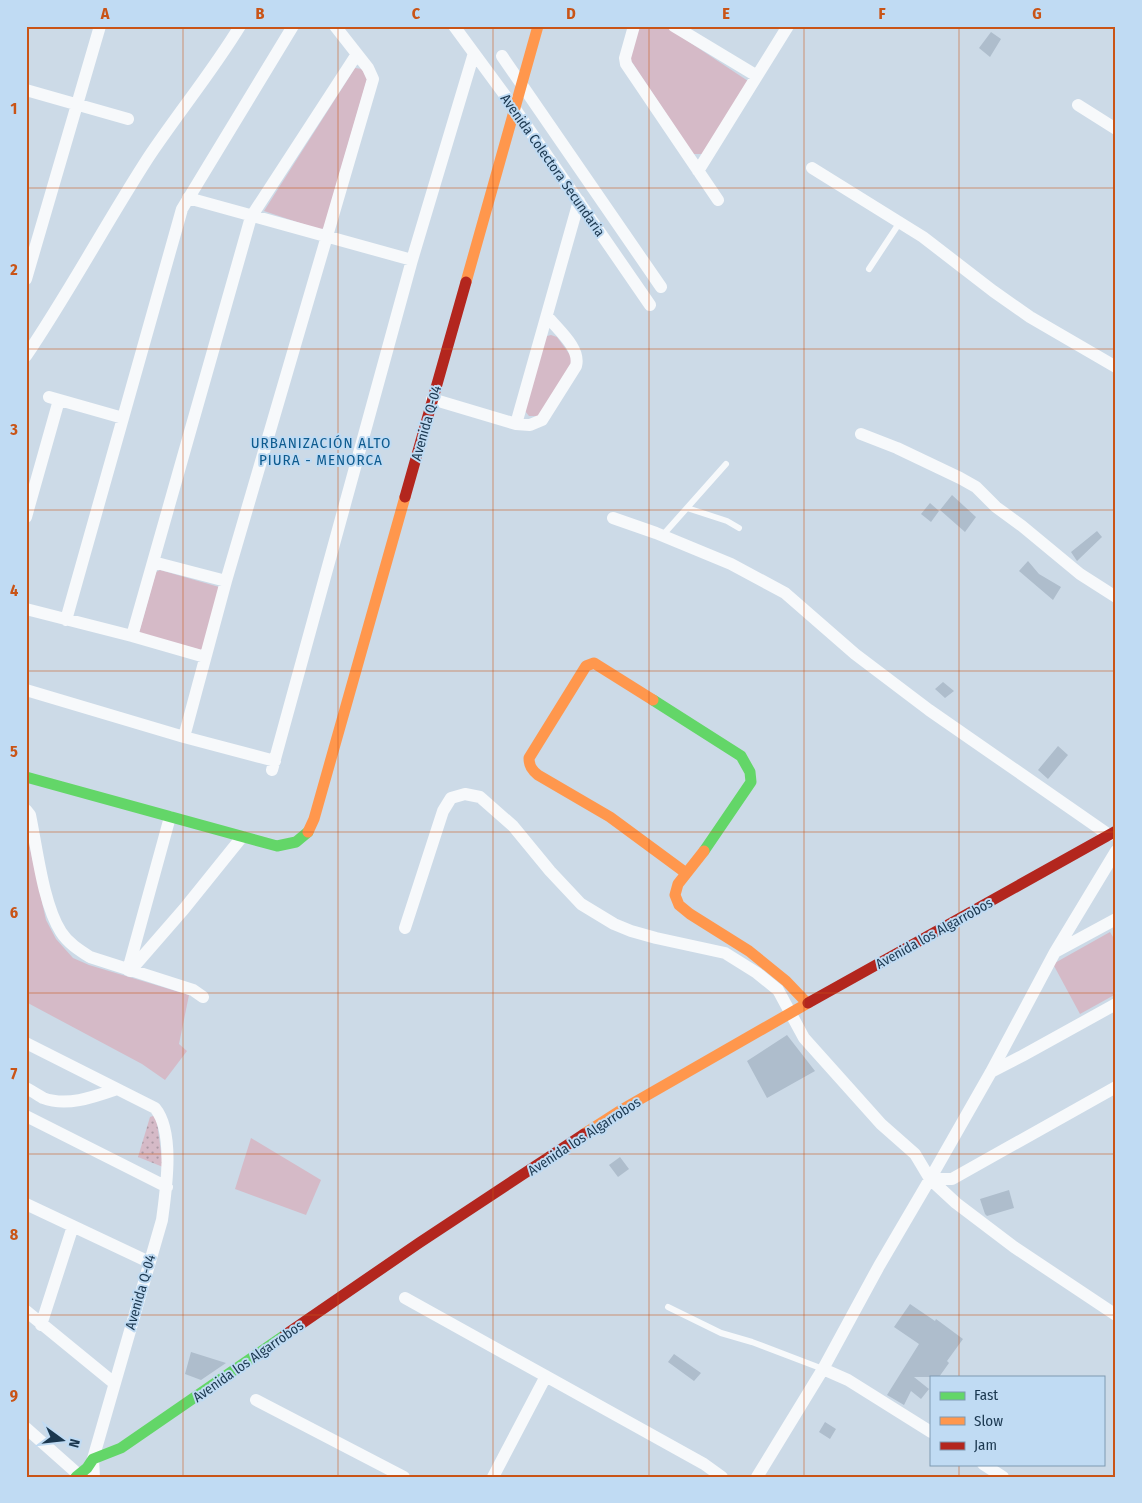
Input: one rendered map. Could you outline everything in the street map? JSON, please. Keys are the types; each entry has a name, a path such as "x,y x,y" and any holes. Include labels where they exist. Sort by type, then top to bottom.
{"street":[{"path":"26,279 100,26"},
{"path":"26,356 55,313 148,159 178,114 226,50 240,26"},
{"path":"66,620 182,210 293,26"},
{"path":"184,737 226,582 373,79 368,68 335,26"},
{"name":"Avenida Colectora Secundaria","path":"454,26 515,109 650,304"},
{"name":"Avenida Q-04","path":"26,777 277,846 289,846 301,840 310,830 538,26"},
{"path":"634,26 625,58 626,64 718,200"},
{"path":"674,26 757,76"},
{"path":"698,170 788,26"},
{"path":"26,690 274,766 412,260 474,53"},
{"path":"132,636 250,216 357,54"},
{"name":"Avenida Colectora Secundaria","path":"502,56 661,287"},
{"path":"26,90 128,119"},
{"path":"1078,105 1116,129"},
{"path":"812,168 923,237 1030,317 1116,367"},
{"path":"188,198 412,260"},
{"path":"516,424 579,201"},
{"path":"432,399 516,424 530,424 542,420 576,366 578,359 573,347 547,316"},
{"path":"26,517 54,399 123,418"},
{"path":"861,434 897,448 976,487 996,507 1080,574 1116,597"},
{"path":"613,518 731,564 785,593 855,654 929,710 1112,833"},
{"path":"153,562 226,582"},
{"path":"26,609 205,657"},
{"path":"686,873 610,817 538,775 528,765 529,758 586,666 594,663 741,756 750,772 751,782 697,862 678,884 675,895 679,905 749,951 786,981 807,1004"},
{"path":"405,928 443,810 451,798 465,794 480,797 513,826 550,871 581,904 614,924 631,931 726,953 757,973 778,990 804,1038 881,1124 914,1154 930,1180 956,1203 1014,1246 1116,1315"},
{"path":"26,810 30,815 48,904 61,932 76,948 90,957 193,990 203,998"},
{"path":"129,970 170,817"},
{"name":"Avenida los Algarrobos","path":"77,1476 87,1468 93,1459 121,1448 419,1243 623,1109 790,1013 1112,833"},
{"path":"129,970 184,909 242,837"},
{"path":"757,1477 823,1369 879,1266 991,1072 1055,952 1116,852"},
{"path":"1055,952 1116,919"},
{"path":"991,1072 1116,1004"},
{"path":"26,1043 117,1089"},
{"path":"930,1180 952,1179 1116,1087"},
{"path":"26,1088 43,1098 60,1102 94,1097 117,1089"},
{"name":"Avenida Q-04","path":"94,1477 93,1459 162,1220 167,1187 165,1127 162,1116 155,1108 117,1089"},
{"path":"26,1116 167,1187"},
{"path":"26,1204 149,1262"},
{"path":"41,1325 73,1226"},
{"path":"405,1298 704,1464 722,1477"},
{"path":"26,1311 114,1383"},
{"path":"823,1369 848,1380 930,1431"},
{"path":"494,1477 546,1376"},
{"path":"256,1400 404,1477"},
{"path":"26,1428 77,1476"},
{"path":"986,1466 1003,1477"}],"lane":[{"path":"869,269 900,222"},
{"path":"662,536 726,464"},
{"path":"687,508 727,520 739,528"},
{"path":"668,1307 721,1333 752,1342 823,1369"}],"shaded area":[{"path":"639,26 665,26 748,81 702,154 693,154 630,59"},
{"path":"355,68 362,69 367,79 324,227 321,230 264,211"},
{"path":"551,335 557,337 573,359 539,416 529,416 525,411 543,337"},
{"path":"160,570 219,587 205,651 139,633 156,572"},
{"path":"26,830 46,920 56,939 73,958 89,965 189,995 179,1044 187,1051 165,1080 142,1064 26,1002"},
{"path":"1110,932 1116,942 1116,994 1080,1014 1053,964"},
{"path":"156,1115 163,1167 138,1157 150,1117"},
{"path":"251,1138 321,1180 306,1215 235,1189"}],"building":[{"path":"991,32 1001,39 990,57 979,48"},
{"path":"952,495 976,517 965,532 940,510"},
{"path":"930,503 939,511 931,522 921,514"},
{"path":"1097,531 1102,537 1077,561 1071,552"},
{"path":"1028,561 1039,574 1061,587 1053,600 1019,571"},
{"path":"943,682 954,691 945,698 935,689"},
{"path":"1058,746 1068,755 1048,779 1038,770"},
{"path":"787,1035 815,1071 767,1098 747,1061"},
{"path":"620,1157 629,1169 618,1177 609,1165"},
{"path":"1009,1190 1014,1208 987,1216 980,1199"},
{"path":"910,1304 935,1321 936,1319 963,1339 947,1361 949,1363 940,1376 914,1377 929,1389 921,1399 911,1391 904,1405 887,1395 919,1344 894,1327"},
{"path":"191,1352 226,1363 201,1380 185,1374"},
{"path":"674,1354 701,1373 694,1381 668,1362"},
{"path":"825,1422 836,1429 830,1439 819,1432"}],"traffic: fast":[{"path":"653,700 741,756 750,772 751,782 704,851"},
{"path":"26,777 277,846 296,842 308,832"},
{"path":"76,1477 87,1468 93,1459 121,1448 285,1335"}],"traffic: slow":[{"path":"466,282 538,26"},
{"path":"308,832 314,819 405,497"},
{"path":"653,700 594,663 586,666 529,758 533,770 538,775 610,817 686,873"},
{"path":"704,851 678,884 675,895 679,905 749,951 786,981 807,1003"},
{"path":"584,1134 623,1109 808,1003"}],"traffic: jam":[{"path":"405,497 466,282"},
{"path":"808,1003 1116,831"},
{"path":"285,1335 419,1243 584,1134"}],"district":[{"name":"URBANIZACIÓN ALTO PIURA - MENORCA","path":"321,452"}]}
